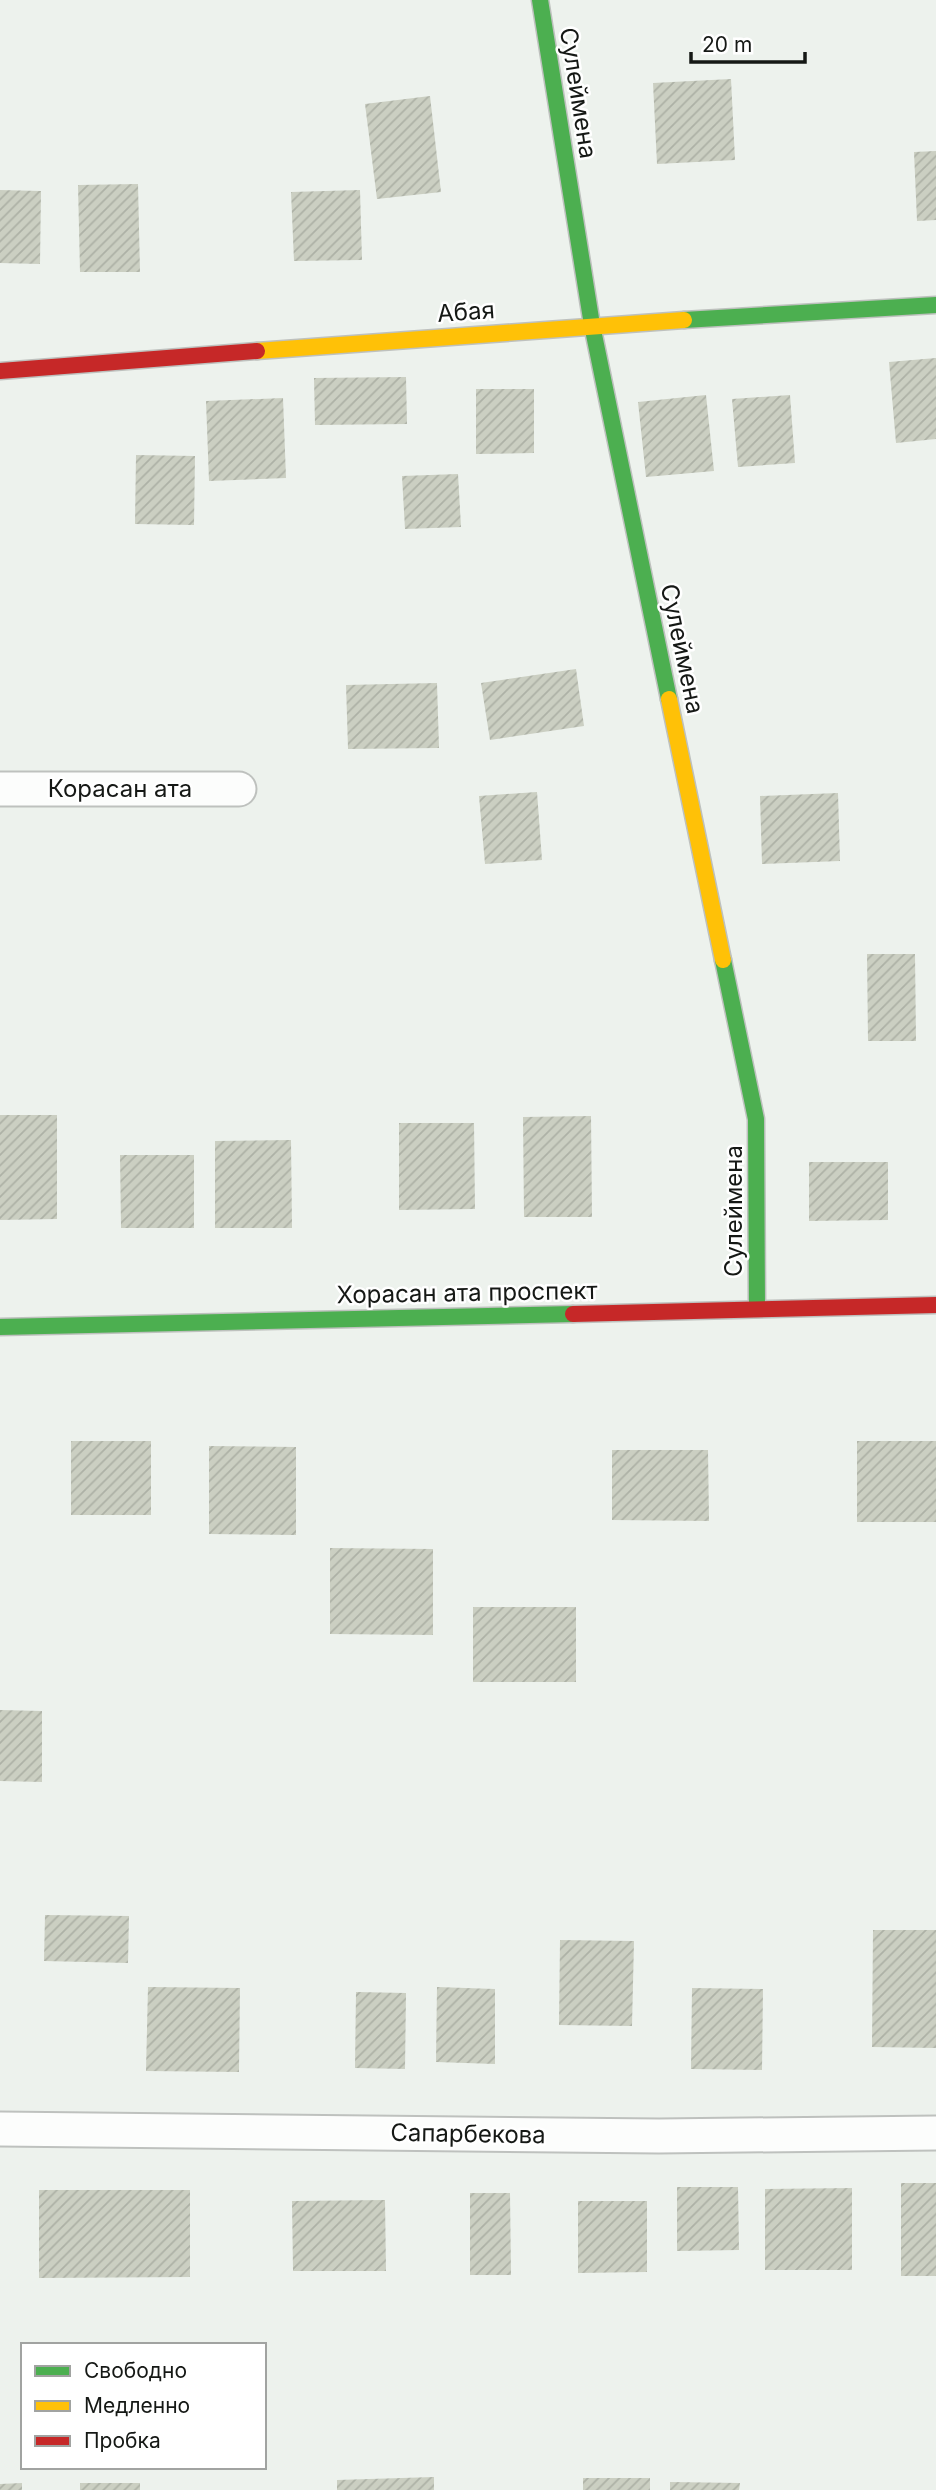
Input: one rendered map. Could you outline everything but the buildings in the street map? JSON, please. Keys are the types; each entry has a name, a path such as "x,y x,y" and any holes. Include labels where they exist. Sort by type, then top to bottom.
{"street":[{"name":"Сулеймена","path":"540,0 592,325 756,1119 757,1309"},
{"name":"Абая","path":"0,371 592,325 936,305"},
{"name":"Корасан ата","path":"0,789 239,789"},
{"name":"Хорасан ата проспект","path":"0,1327 936,1305"},
{"name":"Сапарбекова","path":"0,2129 646,2136 936,2133"}],"traffic: fast":[{"path":"540,0 592,325 669,699"},
{"path":"684,320 936,305"},
{"path":"723,960 756,1119 757,1309"},
{"path":"0,1327 573,1314"}],"traffic: slow":[{"path":"257,351 684,320"},
{"path":"669,699 723,960"}],"traffic: jam":[{"path":"0,371 257,351"},
{"path":"573,1314 936,1305"}]}
